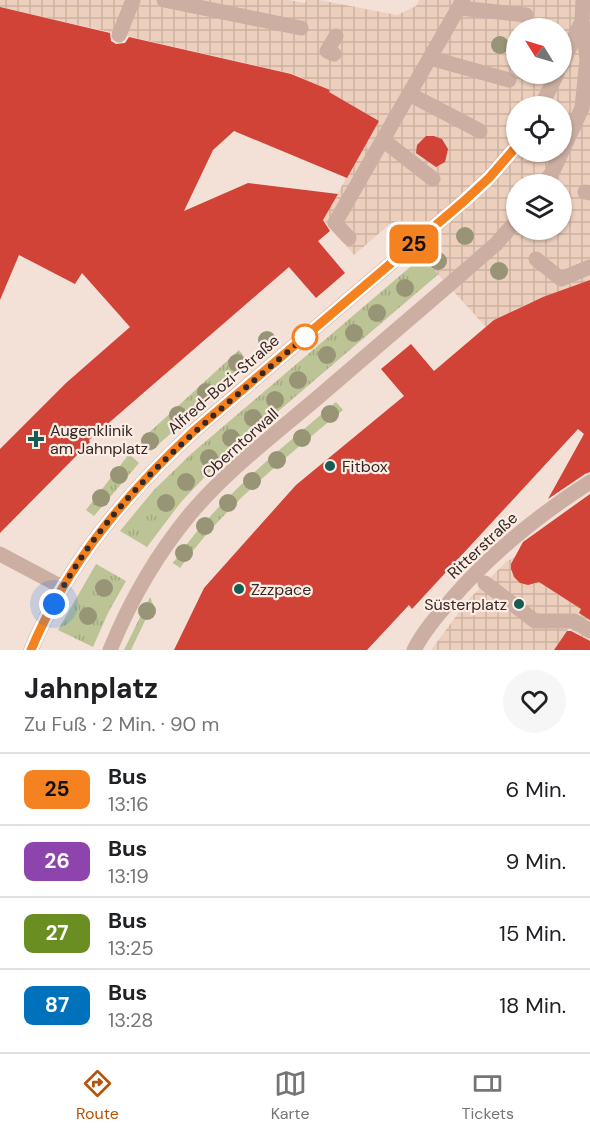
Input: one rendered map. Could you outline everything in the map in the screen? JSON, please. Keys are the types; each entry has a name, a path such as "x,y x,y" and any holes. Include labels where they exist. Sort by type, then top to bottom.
{"street":[{"path":"119,35 133,0"},
{"path":"164,0 301,28"},
{"path":"551,174 582,108 587,59 582,21 583,0"},
{"path":"349,238 335,223 461,4 505,6 526,15"},
{"path":"572,42 582,21"},
{"path":"334,54 327,51 336,36"},
{"path":"430,58 506,79"},
{"path":"410,94 480,131"},
{"path":"383,140 420,166 433,179"},
{"name":"Alfred-Bozi-Straße","path":"31,650 62,587 95,538 156,467 194,431 489,178 506,158"},
{"name":"Oberntorwall","path":"110,650 149,571 193,512 247,458 496,244 506,232"},
{"path":"536,259 561,279 590,267"},
{"name":"Ritterstraße","path":"414,650 441,611 495,553 530,523 590,482"},
{"path":"0,554 62,587"},
{"path":"484,583 535,621 573,621 590,632"}],"green space":[{"path":"471,215 489,231 219,462 181,502 147,547 120,531 153,491 191,454"},
{"path":"239,350 249,364 151,451 141,440"},
{"path":"336,402 343,410 236,503 180,568 173,563 228,497"},
{"path":"129,454 139,463 94,516 86,510"},
{"path":"96,564 126,581 93,647 58,630"},
{"path":"150,597 153,604 131,650 124,650"}],"shaded area":[{"path":"0,0 289,0 305,3 306,0 319,0 397,15 416,6 419,0 590,0 590,280 532,304 531,302 486,327 391,223 354,255 323,219 379,121 329,92 330,90 293,74 0,7"},
{"name":"Süsterplatz","path":"516,557 511,564 511,573 520,583 528,585 540,578 544,585 590,615 590,642 569,628 554,650 431,650 469,599 507,561"}],"building":[{"path":"0,7 110,33 111,41 116,44 125,43 129,37 291,74 330,90 329,92 379,121 347,178 234,131 213,150 184,211 248,183 338,194 323,220 330,231 318,241 345,273 316,298 289,267 89,440 90,442 0,533 0,449 66,383 130,327 82,273 75,284 19,255 0,300"},
{"path":"426,136 442,139 448,149 445,162 436,167 416,153 417,145"},
{"path":"590,280 590,472 548,499 584,434 578,429 412,609 409,605 367,650 174,650 204,588 296,485 404,396 381,369 411,344 434,371 494,320 543,297"},
{"path":"590,494 590,620 579,613 581,609 539,582 528,585 520,583 514,577 511,564 523,542"},
{"path":"567,631 590,641 590,650 554,650"}],"bus line":[{"name":"25","path":"31,650 62,587 86,550 128,496 156,467 194,431 463,202 506,158"}],"place":[{"name":"Augenklinik am Jahnplatz","path":"36,439"},
{"name":"Fitbox","path":"330,466"},
{"name":"Zzzpace","path":"239,589"},
{"name":"Süsterplatz","path":"519,604"}],"route":[{"path":"54,604 86,550 128,496 194,431 305,337"}]}
